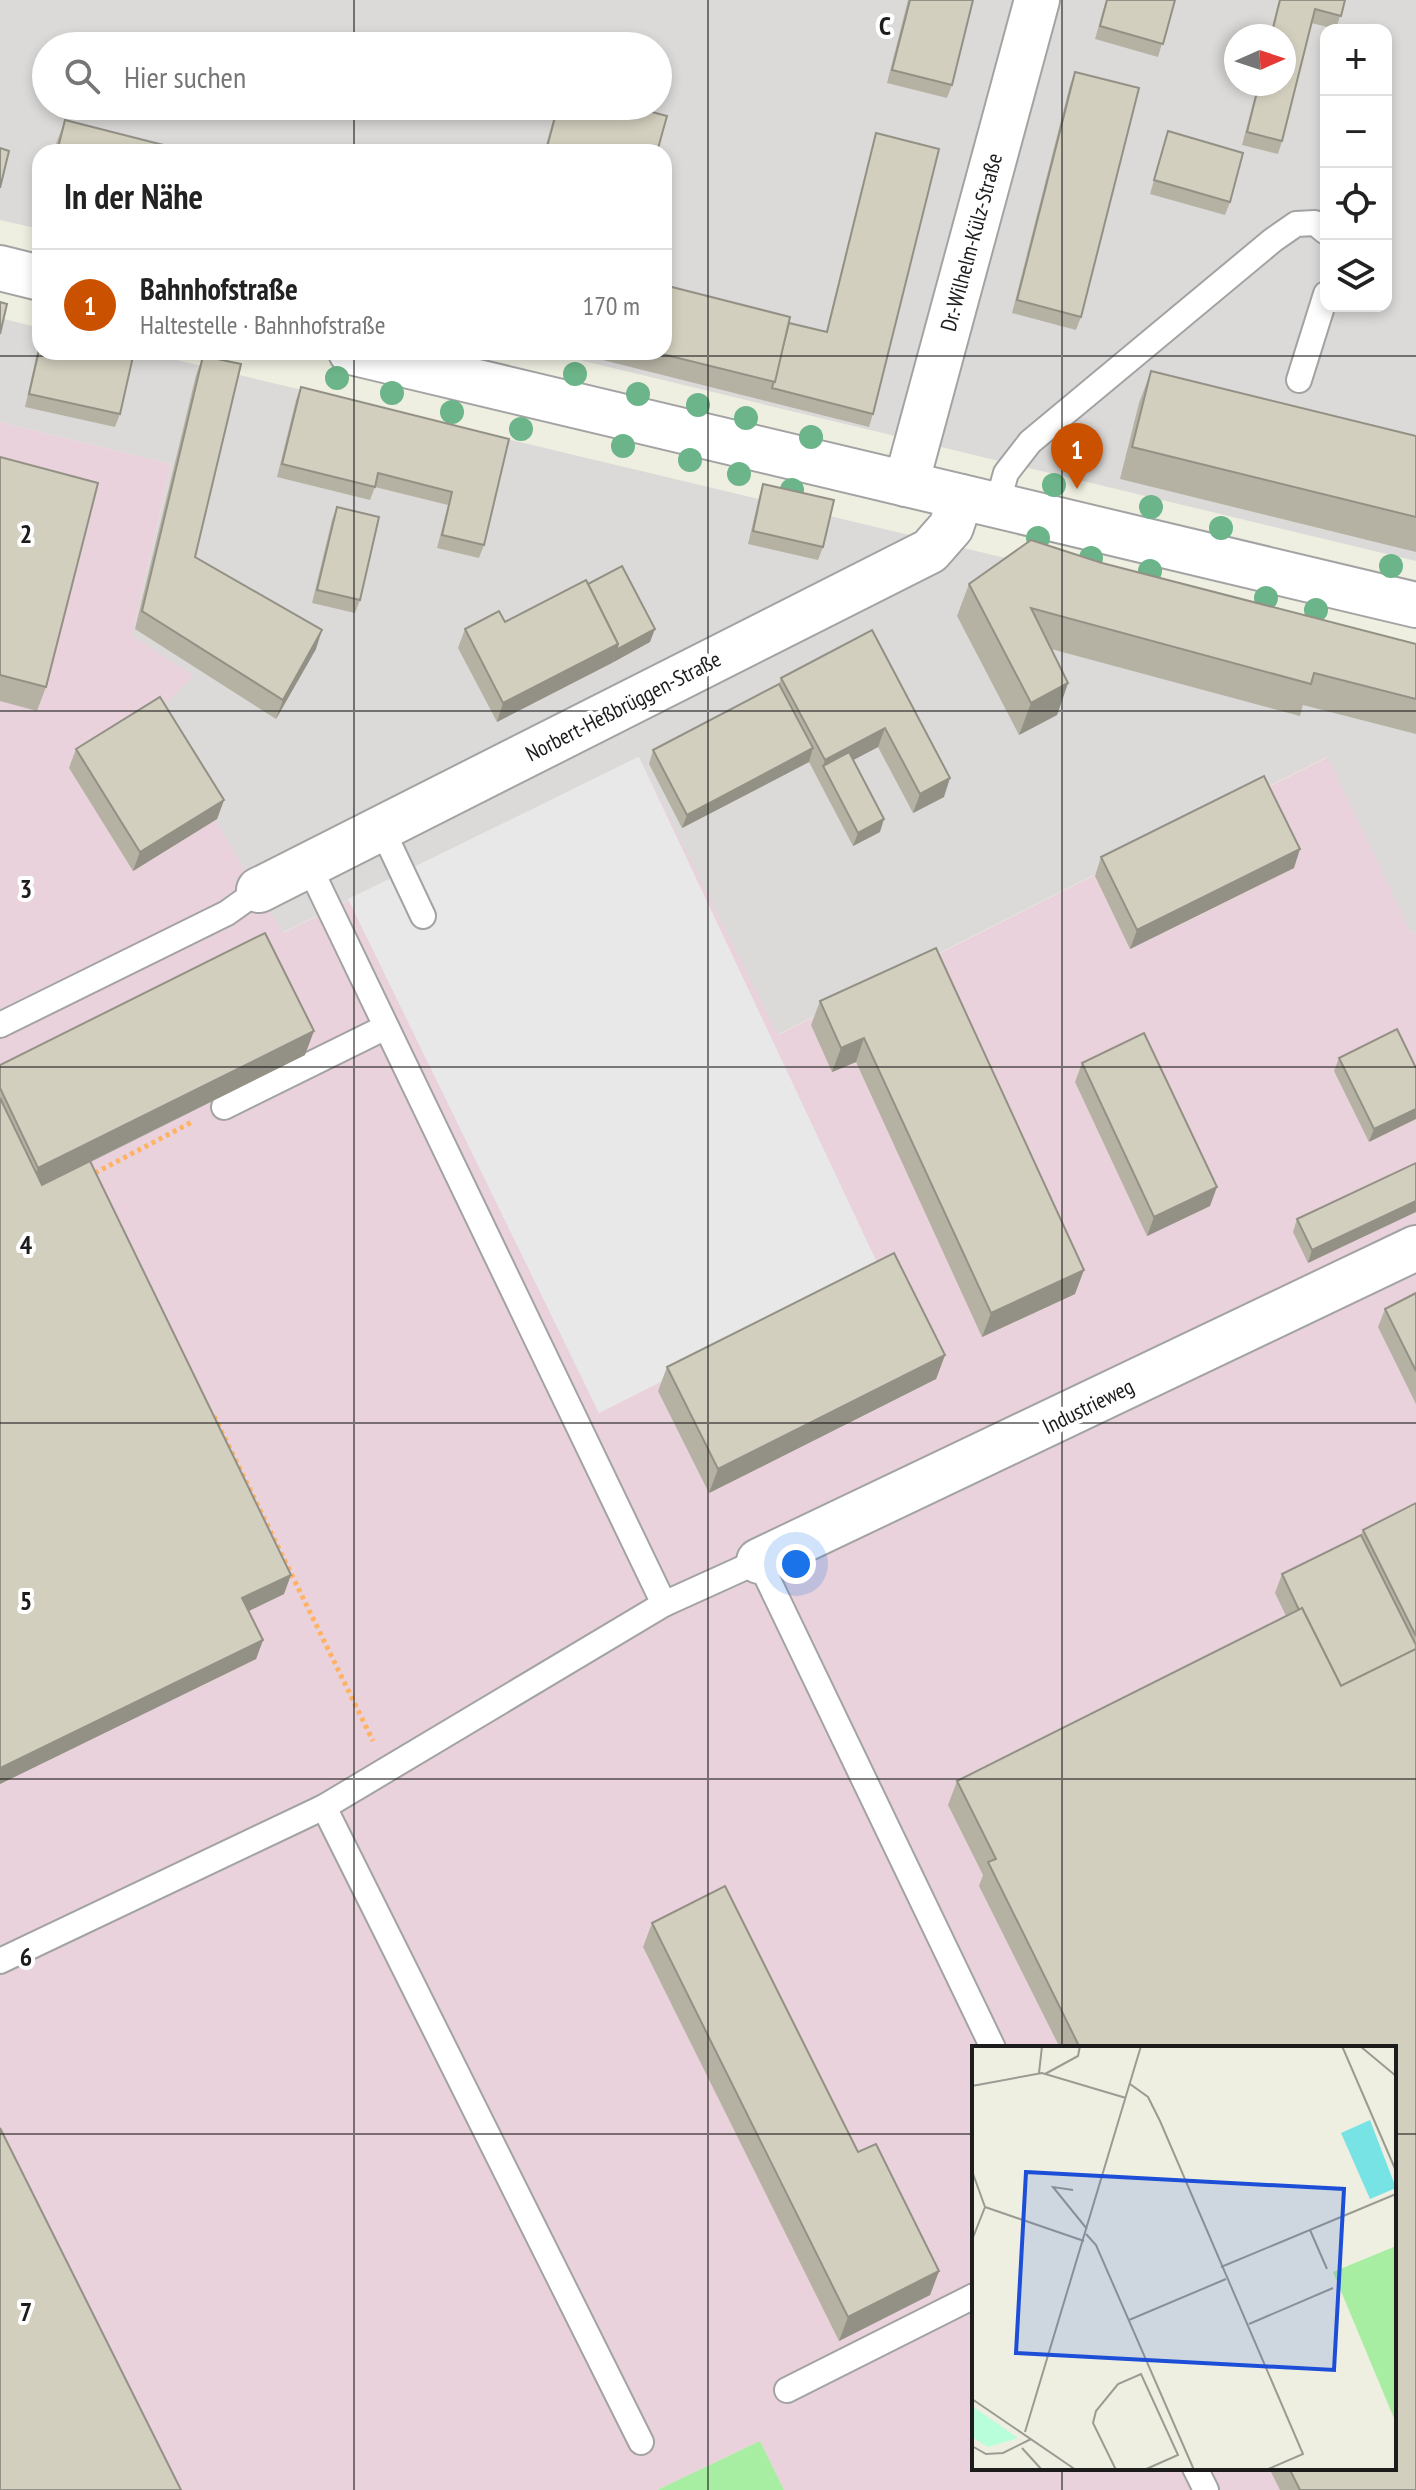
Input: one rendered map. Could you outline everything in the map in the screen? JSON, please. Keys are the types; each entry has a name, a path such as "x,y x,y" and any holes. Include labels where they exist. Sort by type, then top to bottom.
{"street":[{"name":"Dr.-Wilhelm-Külz-Straße","path":"906,484 1037,0"},
{"path":"0,268 32,276"},
{"path":"385,360 1416,605"},
{"name":"Norbert-Heßbrüggen-Straße","path":"259,890 930,551 979,501"},
{"name":"Industrieweg","path":"759,1561 1416,1248"}],"lane":[{"path":"979,501 1030,442 1273,240 1296,224 1315,223 1320,227"},
{"path":"1299,380 1320,312"},
{"path":"381,827 423,916"},
{"path":"308,864 664,1604"},
{"path":"0,1025 227,913 259,890"},
{"path":"224,1107 386,1027"},
{"path":"0,1961 324,1807 664,1604 759,1561 992,2046"},
{"path":"324,1807 641,2442"},
{"path":"787,2390 972,2297"},
{"path":"1196,2470 1206,2490"}],"path":[{"path":"101,1185 94,1171 224,1107"},
{"path":"211,1411 388,1770"}],"shaded area":[{"path":"0,0 1416,0 1416,561 579,360 672,360 672,144 32,144 32,227 0,220"},
{"path":"0,318 32,326 32,360 176,360 1416,656 1416,932 1411,933 1327,757 777,1035 638,757 282,933 153,716 193,676 132,635 171,464 0,422"},
{"path":"0,422 171,464 132,635 194,676 153,716 283,933 639,757 778,1035 1328,757 1411,933 1416,932 1416,2490 784,2490 760,2441 657,2490 0,2490"},
{"path":"639,757 881,1271 599,1413 348,899"}],"green space":[{"path":"760,2441 784,2490 657,2490"}],"building":[{"path":"910,0 973,0 952,85 892,70"},
{"path":"1107,0 1175,0 1163,44 1100,26"},
{"path":"1280,0 1345,0 1341,16 1315,9 1296,85 1296,24 1274,24"},
{"path":"1075,72 1139,88 1081,317 1017,300"},
{"path":"1256,96 1293,96 1282,141 1247,132"},
{"path":"65,120 160,144 59,144"},
{"path":"554,120 666,120 659,144 548,144"},
{"path":"1168,131 1243,153 1230,202 1154,180"},
{"path":"876,133 939,149 873,414 772,388 789,323 827,332"},
{"path":"0,148 9,151 0,188"},
{"path":"672,287 790,317 775,382 672,356"},
{"path":"0,302 7,304 0,334"},
{"path":"37,360 132,360 120,414 29,394"},
{"path":"202,360 241,364 195,557 322,630 283,700 142,611"},
{"path":"1151,371 1416,436 1416,517 1132,447"},
{"path":"301,387 509,439 484,545 442,535 452,492 378,473 375,487 282,464"},
{"path":"0,457 98,483 46,687 0,675"},
{"path":"763,484 834,500 823,547 753,531"},
{"path":"337,507 379,517 360,600 317,590"},
{"path":"1031,540 1102,563 1416,644 1416,699 1314,673 1311,684 1031,608 1068,683 1031,703 969,584"},
{"path":"622,566 655,629 616,650 618,644 588,584"},
{"path":"586,580 618,644 503,703 465,629 499,611 505,622"},
{"path":"872,630 950,778 920,794 885,728 825,760 781,678"},
{"path":"779,684 813,748 687,815 653,750"},
{"path":"160,697 224,800 140,852 76,749"},
{"path":"849,752 884,819 858,833 823,766"},
{"path":"1264,776 1300,849 1137,930 1101,857"},
{"path":"265,933 314,1031 38,1168 0,1088 0,1065"},
{"path":"936,948 1084,1270 991,1313 864,1038 841,1048 820,1001"},
{"path":"1397,1029 1416,1068 1416,1109 1374,1129 1339,1058"},
{"path":"1144,1033 1217,1187 1154,1217 1082,1063"},
{"path":"0,1098 42,1185 90,1161 291,1575 242,1598 263,1640 0,1768"},
{"path":"1416,1163 1416,1201 1312,1250 1297,1219"},
{"path":"894,1253 945,1355 718,1469 667,1367"},
{"path":"1416,1293 1416,1371 1385,1309"},
{"path":"1416,1503 1416,1636 1363,1530"},
{"path":"1361,1535 1416,1649 1341,1686 1282,1574"},
{"path":"1302,1608 1341,1686 1416,1649 1416,2490 1300,2490 1290,2470 1396,2470 1396,2046 1079,2046 988,1862 996,1859 957,1781"},
{"path":"725,1886 858,2152 876,2144 939,2271 848,2317 652,1923"},
{"path":"0,2128 181,2490 0,2490"}],"place":[{"name":"Bahnhofstraße","path":"1077,489"}]}
